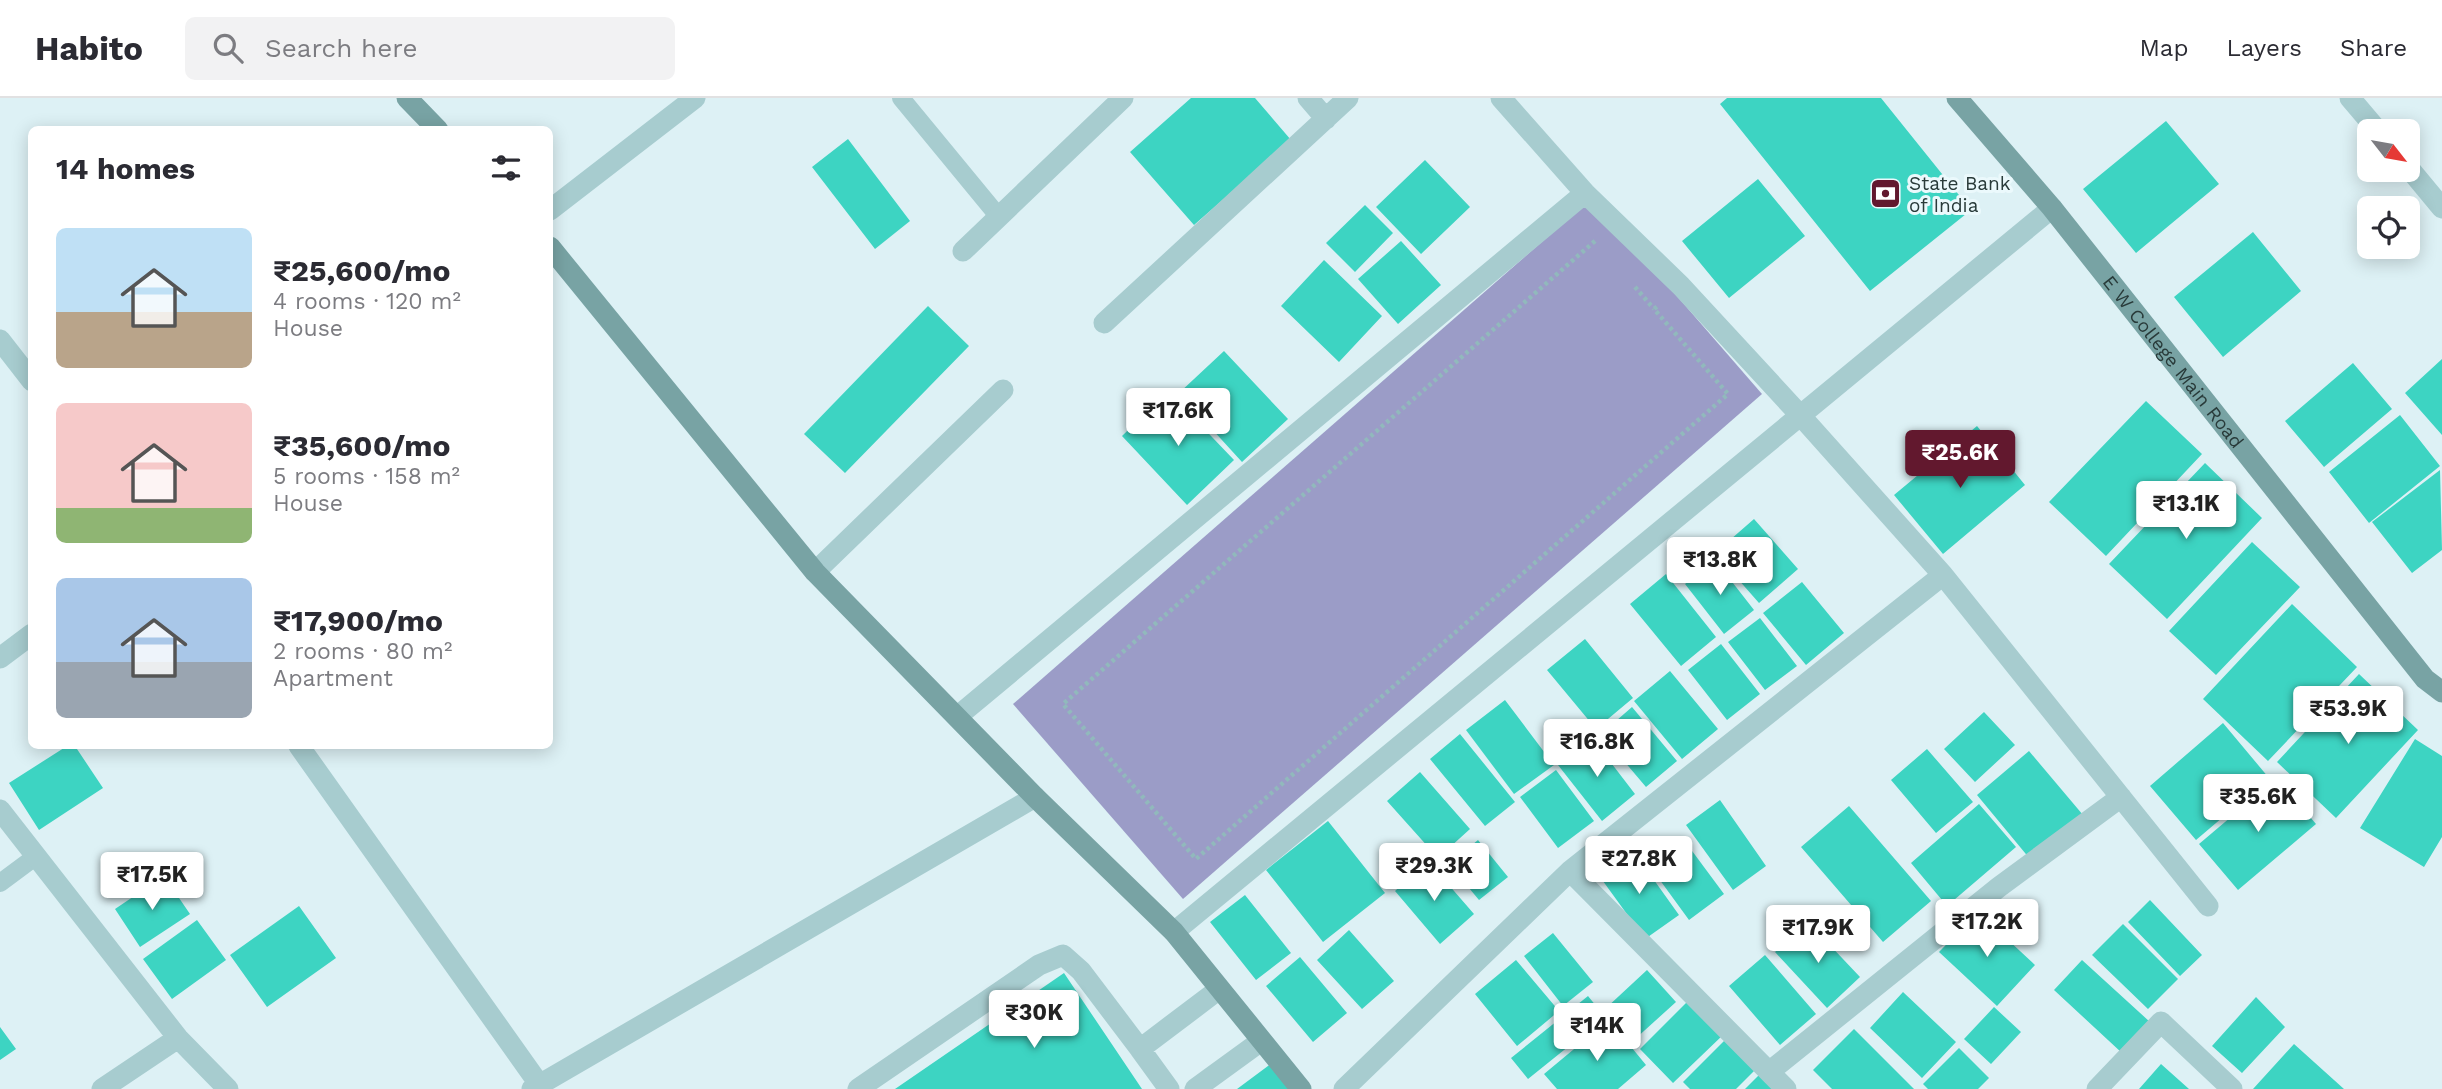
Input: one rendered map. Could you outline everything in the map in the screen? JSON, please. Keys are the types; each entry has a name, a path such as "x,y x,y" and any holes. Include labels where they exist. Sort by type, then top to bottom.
{"street":[{"path":"407,98 434,126"},
{"path":"553,208 695,98"},
{"path":"963,251 1124,98"},
{"path":"1308,98 1326,119"},
{"path":"1104,323 1348,98"},
{"path":"1501,98 1585,193 1681,286 1943,575 2208,906"},
{"name":"E W College Main Road","path":"1958,98 2052,208 2425,679 2442,692"},
{"path":"2350,98 2368,119"},
{"path":"2420,181 2442,208"},
{"path":"958,716 1585,193"},
{"path":"1174,932 2052,208"},
{"path":"553,251 815,572 1035,797 1174,932 1218,990 1301,1089"},
{"path":"0,340 28,376"},
{"path":"815,572 1003,390"},
{"path":"1344,1089 1570,871 1943,575"},
{"path":"0,659 28,637"},
{"path":"301,749 536,1087 1035,797"},
{"path":"1769,1072 1998,887 2121,797"},
{"path":"0,810 178,1038 228,1089"},
{"path":"1570,871 1786,1089"},
{"path":"858,1089 1039,965 1063,955 1081,971 1169,1089"},
{"path":"1140,1049 1218,990"},
{"path":"2097,1089 2161,1022 2232,1089"},
{"path":"102,1089 178,1038"},
{"path":"1195,1089 1261,1041"}],"lane":[{"path":"901,98 999,217"},
{"path":"0,883 35,857"}],"path":[{"path":"1603,250 1594,240 1063,704 1196,859 1728,394 1629,280"},
{"path":"1654,309 1681,286"}],"shaded area":[{"path":"1592,198 1762,394 1183,899 1013,704"}],"building":[{"path":"1191,98 1255,98 1291,140 1194,225 1130,152"},
{"path":"1727,98 1881,98 1971,210 1870,291 1720,104"},
{"path":"2166,121 2219,184 2136,253 2083,189"},
{"path":"848,139 910,221 875,249 812,167"},
{"path":"1425,160 1470,207 1421,254 1376,207"},
{"path":"1758,179 1805,236 1729,298 1682,241"},
{"path":"1365,205 1393,233 1355,272 1326,243"},
{"path":"2253,232 2301,291 2223,357 2174,297"},
{"path":"1401,241 1441,285 1398,324 1358,279"},
{"path":"1324,260 1382,316 1339,362 1281,306"},
{"path":"928,306 969,346 845,473 804,434"},
{"path":"1224,351 1288,419 1242,462 1179,393"},
{"path":"2442,359 2442,435 2405,393"},
{"path":"2353,363 2392,409 2324,467 2285,421"},
{"path":"1168,391 1234,460 1187,505 1122,436"},
{"path":"2146,401 2202,454 2106,556 2049,502"},
{"path":"2400,415 2440,466 2369,523 2329,472"},
{"path":"1977,426 2025,485 1943,554 1894,495"},
{"path":"2205,463 2262,518 2167,619 2109,564"},
{"path":"2440,470 2442,550 2412,573 2372,522"},
{"path":"1754,519 1798,569 1759,603 1715,553"},
{"path":"2252,542 2300,587 2216,675 2169,631"},
{"path":"1715,560 1754,610 1724,634 1685,584"},
{"path":"1666,574 1716,637 1681,666 1630,604"},
{"path":"1802,582 1844,633 1806,665 1763,613"},
{"path":"2292,604 2357,667 2268,761 2203,699"},
{"path":"1760,618 1797,666 1765,690 1728,642"},
{"path":"1585,639 1633,698 1596,729 1547,670"},
{"path":"1721,644 1760,694 1727,720 1688,670"},
{"path":"1670,671 1718,729 1682,759 1634,701"},
{"path":"2359,674 2418,730 2336,818 2277,762"},
{"path":"1505,700 1554,765 1514,794 1466,730"},
{"path":"1632,707 1677,761 1646,787 1601,734"},
{"path":"1984,712 2015,745 1975,782 1944,749"},
{"path":"2223,723 2269,778 2196,840 2150,786"},
{"path":"1460,734 1515,802 1485,826 1430,759"},
{"path":"1592,738 1635,794 1602,821 1558,765"},
{"path":"2415,739 2442,756 2442,837 2424,867 2360,828"},
{"path":"62,749 77,749 103,788 39,830 9,783"},
{"path":"1927,749 1973,802 1936,833 1891,780"},
{"path":"2029,751 2083,815 2030,859 1977,795"},
{"path":"1556,770 1594,821 1558,848 1520,797"},
{"path":"1420,772 1470,829 1438,858 1387,801"},
{"path":"2277,778 2316,824 2238,890 2199,844"},
{"path":"1720,800 1766,866 1733,890 1686,825"},
{"path":"1979,804 2016,847 1947,906 1911,863"},
{"path":"1849,806 1931,901 1883,942 1801,847"},
{"path":"1328,821 1385,893 1323,942 1266,870"},
{"path":"1681,836 1724,894 1689,920 1646,861"},
{"path":"1478,840 1508,877 1479,900 1449,864"},
{"path":"1634,852 1679,915 1645,939 1600,877"},
{"path":"1428,861 1474,914 1440,944 1395,891"},
{"path":"164,876 190,914 140,947 115,909"},
{"path":"1245,895 1291,953 1256,980 1210,922"},
{"path":"2150,900 2202,955 2180,976 2128,922"},
{"path":"299,906 336,958 267,1007 230,955"},
{"path":"1978,912 2035,965 1997,1006 1939,952"},
{"path":"197,920 226,960 172,999 143,959"},
{"path":"1808,922 1860,977 1827,1008 1775,952"},
{"path":"2123,924 2178,979 2148,1009 2092,955"},
{"path":"1349,930 1394,981 1362,1009 1317,960"},
{"path":"1553,933 1593,982 1563,1006 1524,956"},
{"path":"1765,955 1816,1014 1780,1045 1729,986"},
{"path":"1300,957 1347,1013 1313,1042 1266,986"},
{"path":"1516,960 1559,1011 1517,1046 1475,994"},
{"path":"2082,960 2150,1022 2122,1053 2054,990"},
{"path":"1647,970 1676,1002 1634,1040 1605,1009"},
{"path":"1064,973 1142,1089 895,1089"},
{"path":"1903,992 1956,1042 1922,1078 1870,1028"},
{"path":"1588,996 1605,1017 1528,1079 1511,1058"},
{"path":"2256,997 2285,1027 2242,1073 2212,1046"},
{"path":"1690,999 1724,1034 1673,1083 1640,1049"},
{"path":"1994,1007 2021,1032 1991,1064 1964,1039"},
{"path":"1609,1020 1646,1065 1618,1089 1557,1089 1544,1074"},
{"path":"0,1027 16,1049 0,1060"},
{"path":"1854,1029 1914,1089 1832,1089 1813,1070"},
{"path":"1726,1039 1756,1069 1736,1089 1690,1089 1683,1082"},
{"path":"2294,1044 2344,1089 2253,1089"},
{"path":"1959,1048 1989,1078 1978,1089 1928,1089 1923,1084"},
{"path":"1272,1063 1291,1089 1237,1089"},
{"path":"2161,1064 2189,1089 2139,1089"},
{"path":"1763,1071 1780,1089 1745,1089"}],"place":[{"name":"State Bank of India","path":"1886,194"}]}
